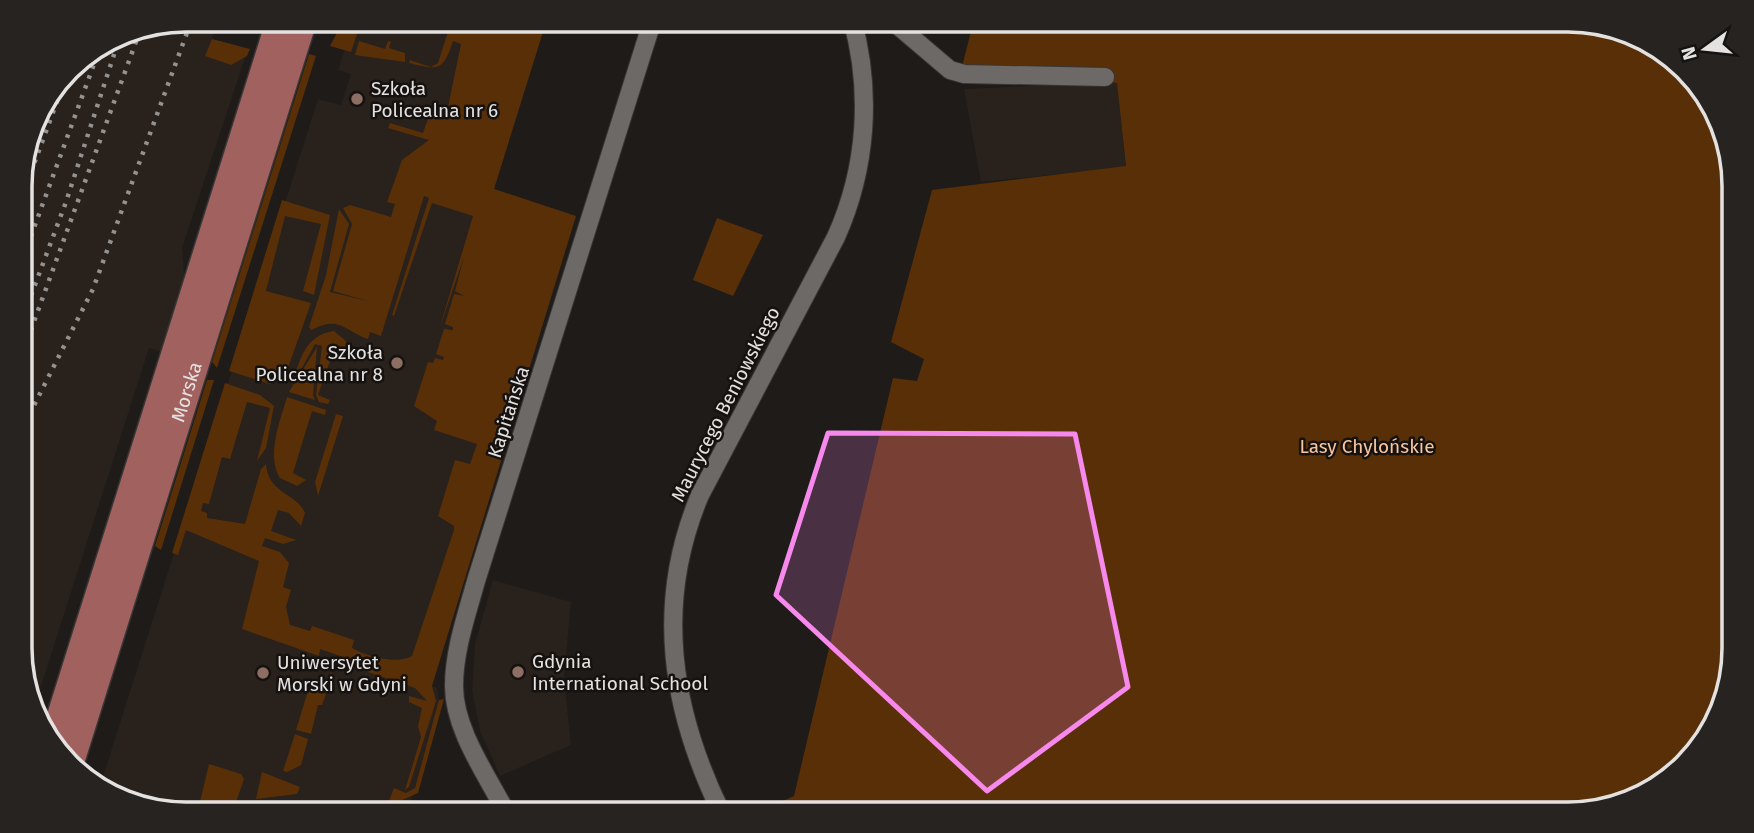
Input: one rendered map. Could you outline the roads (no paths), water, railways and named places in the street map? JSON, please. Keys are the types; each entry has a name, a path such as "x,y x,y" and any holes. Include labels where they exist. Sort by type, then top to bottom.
{"main road":[{"name":"Morska","path":"56,731 277,32"},
{"name":"Morska","path":"73,752 299,32"}],"street":[{"name":"Kapitańska","path":"501,802 462,725 454,686 457,652 476,581 649,32"},
{"name":"Maurycego Beniowskiego","path":"716,802 692,748 677,679 673,624 679,572 688,523 700,495 843,221 857,175 865,116 855,32"},
{"path":"904,32 950,71 964,74 1105,77"}],"railway":[{"path":"32,409 93,289 187,32"},
{"path":"32,327 137,40"},
{"path":"32,293 66,202 116,48"},
{"path":"32,233 95,61"},
{"path":"33,167 58,100"}],"place":[{"name":"Szkoła Policealna nr 6","path":"357,99"},
{"name":"Szkoła Policealna nr 8","path":"397,363"},
{"name":"Gdynia International School","path":"518,672"},
{"name":"Uniwersytet Morski w Gdyni","path":"263,673"}],"park label":[{"name":"Lasy Chylońskie","path":"1367,446"}]}
